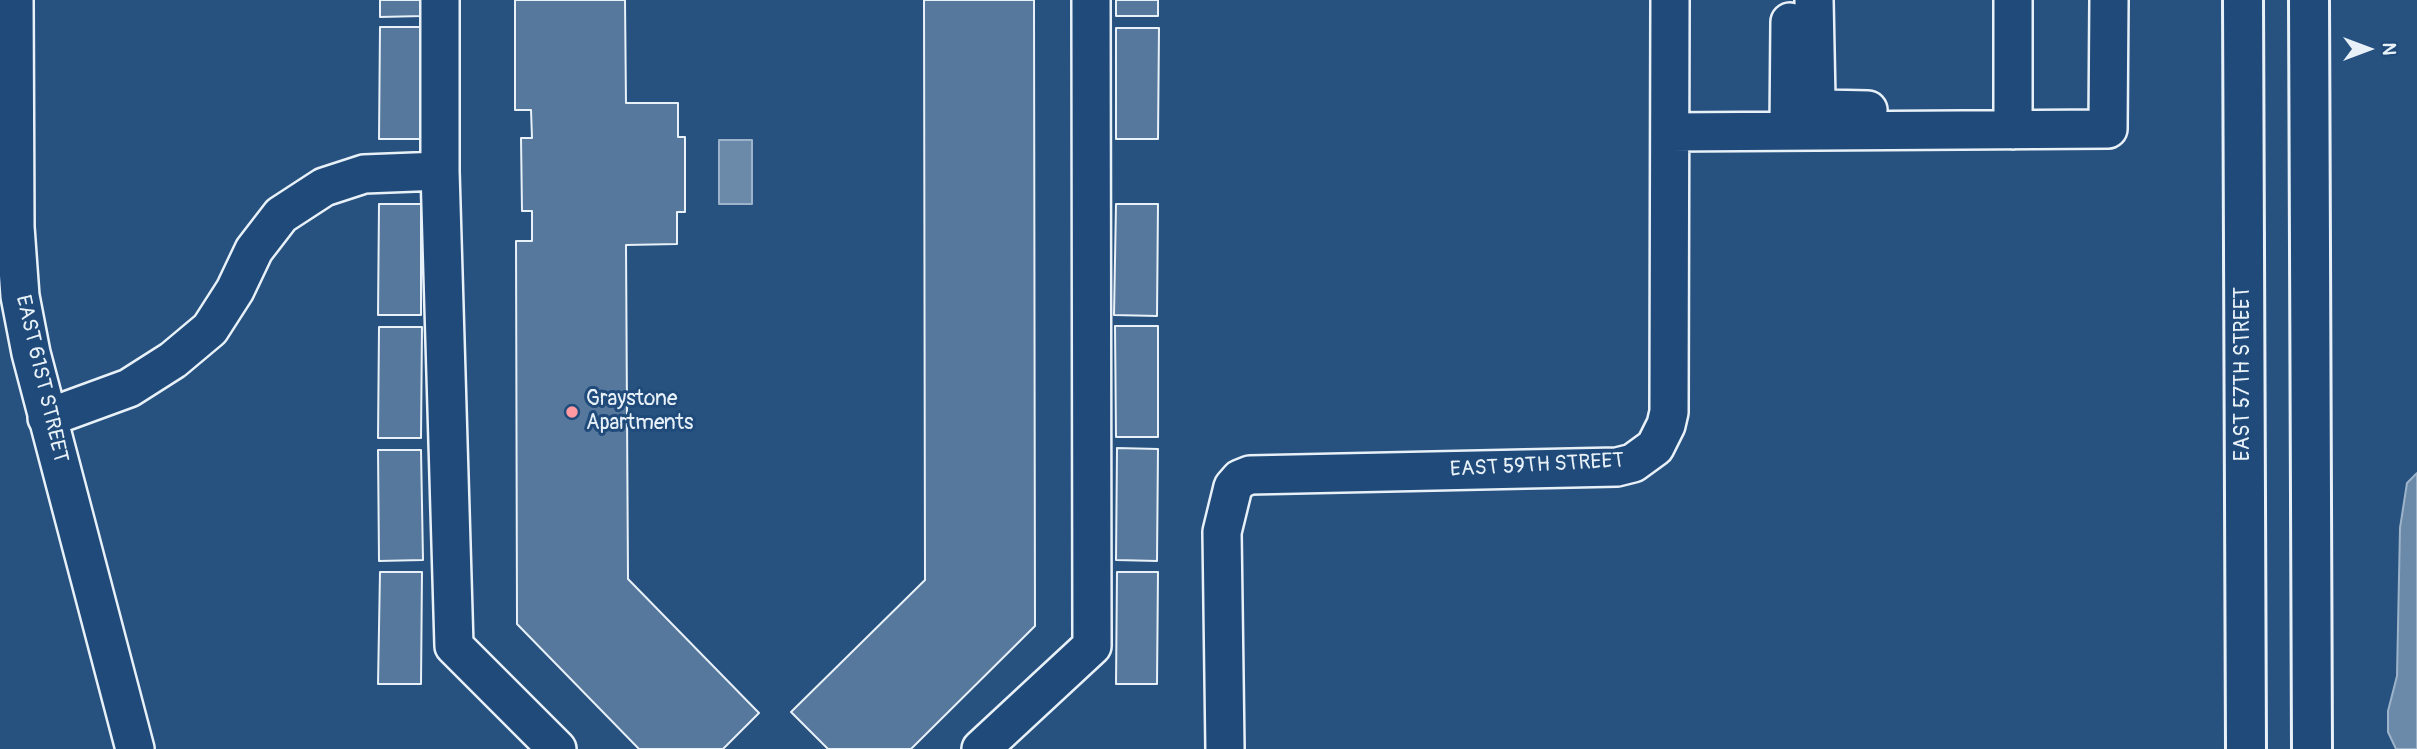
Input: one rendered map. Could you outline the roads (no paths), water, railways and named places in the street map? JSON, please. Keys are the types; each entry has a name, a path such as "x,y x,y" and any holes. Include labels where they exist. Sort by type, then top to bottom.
{"main road":[{"name":"EAST 57TH STREET","path":"2243,0 2246,749"},
{"path":"2309,0 2312,749"}],"street":[{"path":"440,0 440,171 454,646 556,749"},
{"path":"981,749 1092,646 1091,0"},
{"name":"EAST 59TH STREET","path":"1225,749 1222,531 1233,487 1240,479 1250,475 1616,467 1633,463 1655,447 1669,412 1670,0"},
{"path":"1789,131 1790,0"},
{"path":"1814,0 1816,100 1824,109 1985,111 2010,130"},
{"path":"2010,130 2013,0"},
{"path":"1670,132 2108,129 2109,0"},
{"name":"EAST 61ST STREET","path":"9,20 15,227 12,312 31,353 135,749"},
{"path":"47,418 129,388 182,352 210,328 235,290 254,250 281,215 324,187 364,174 440,171"}],"water":[{"path":"719,140 752,140 752,204 719,204"},
{"path":"2417,473 2417,749 2396,749 2388,732 2388,711 2397,676 2400,528 2407,483"}],"place":[{"name":"Graystone Apartments","path":"572,412"}]}
